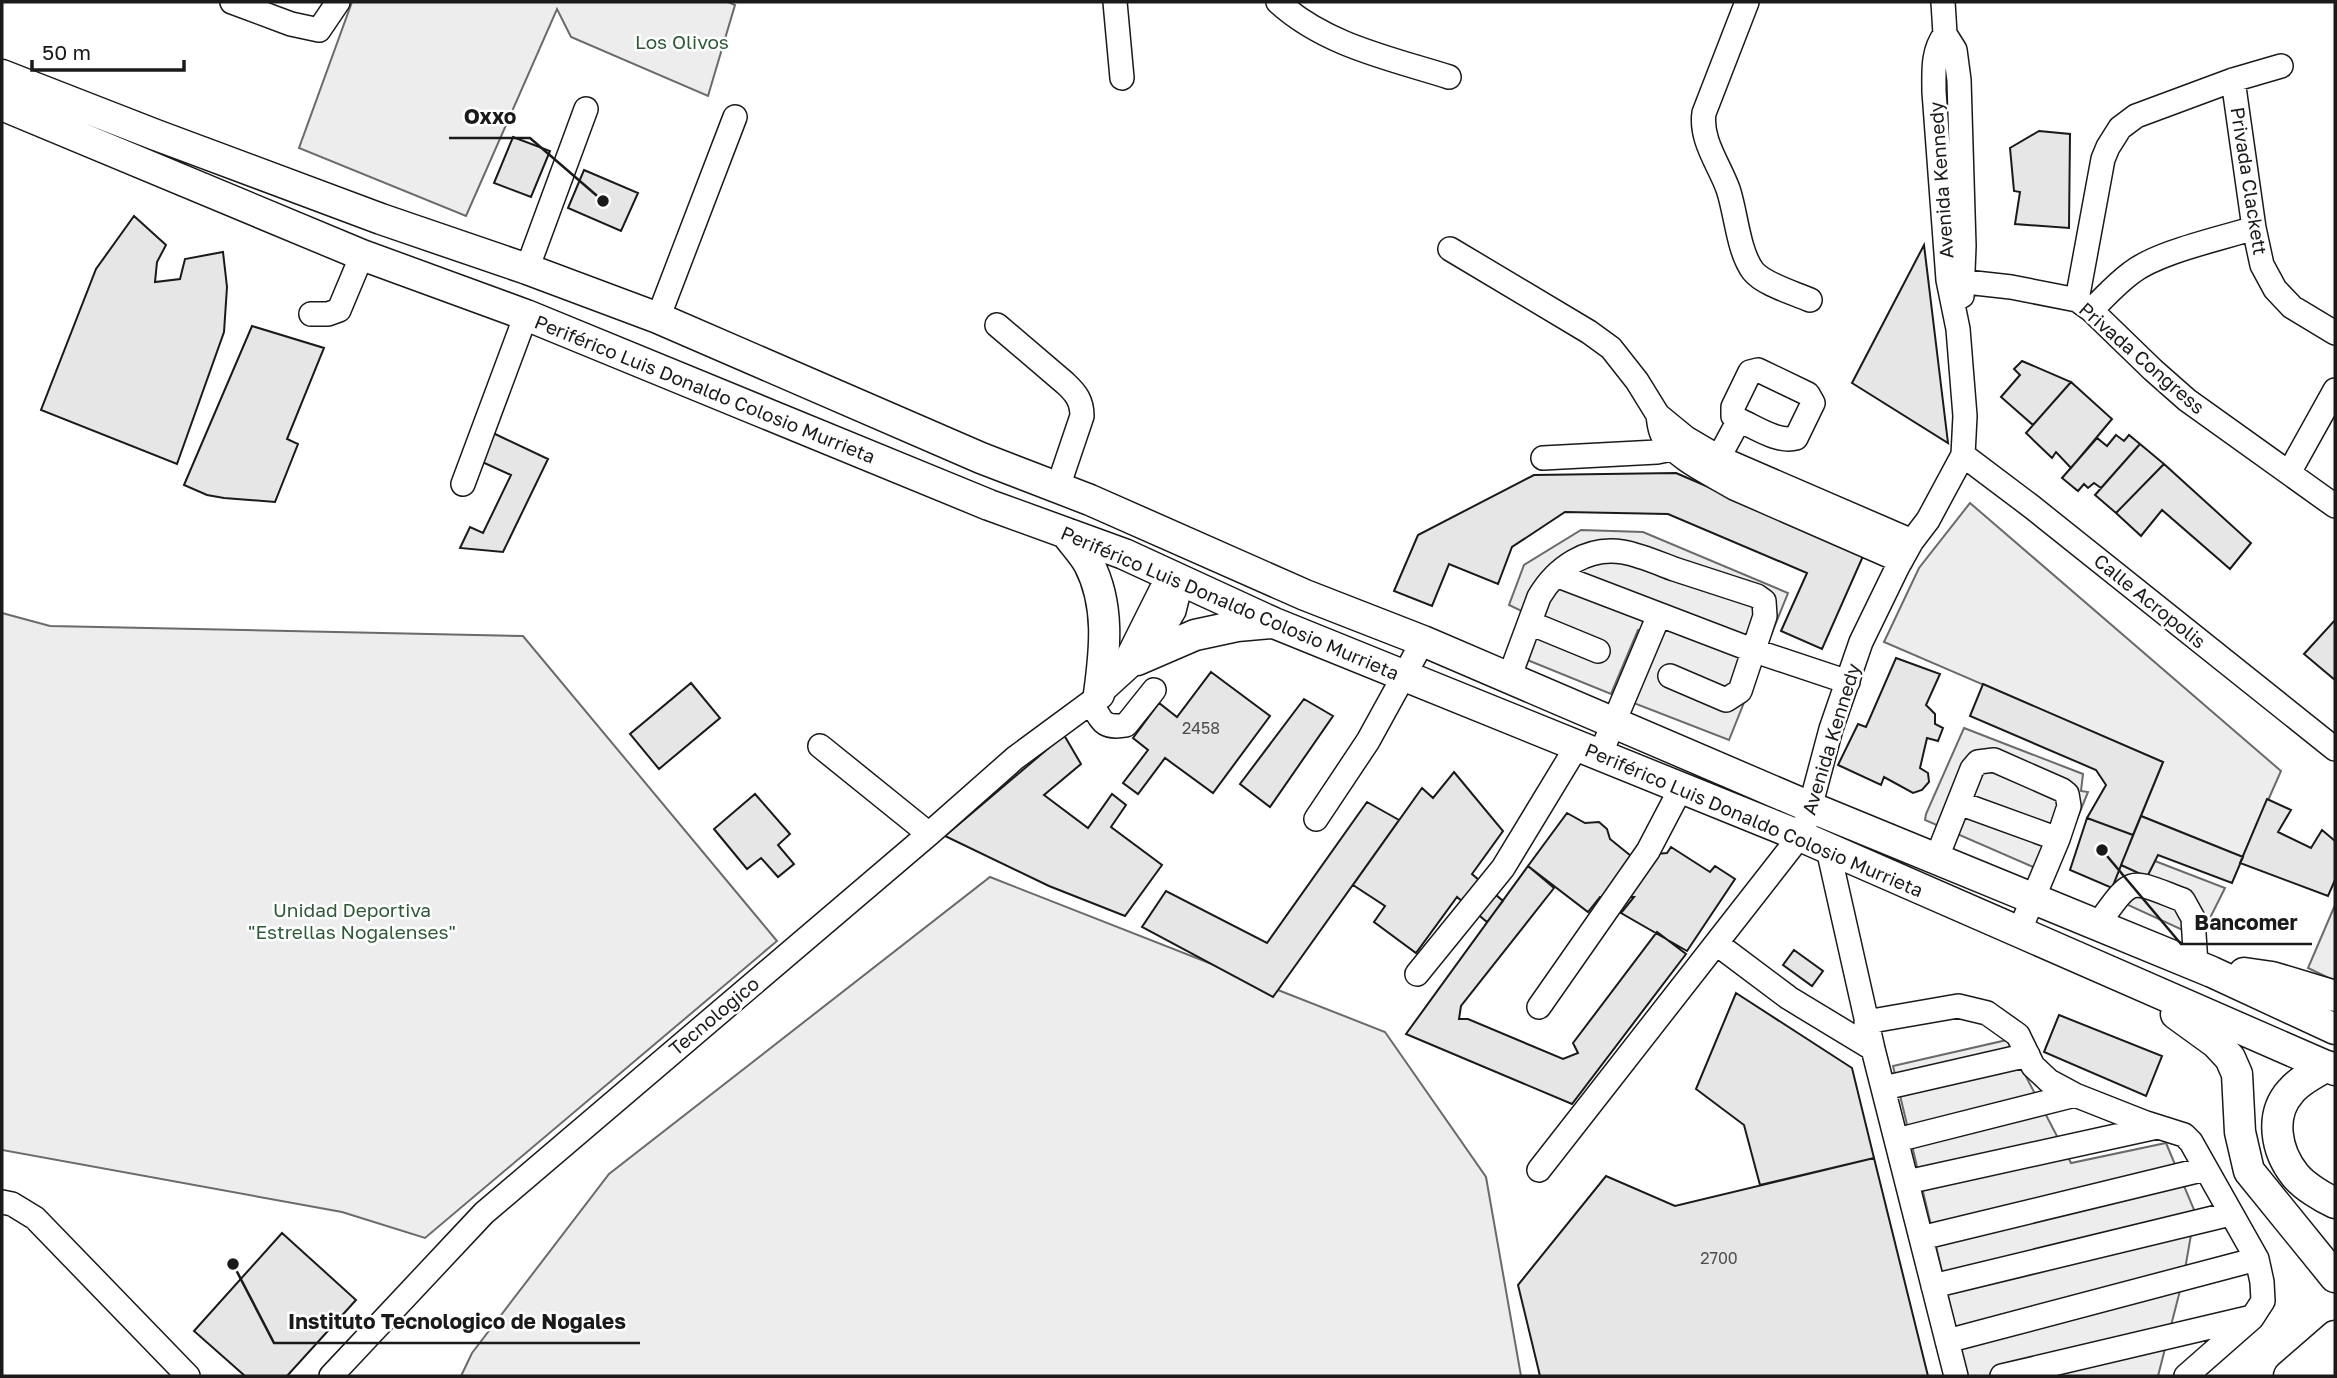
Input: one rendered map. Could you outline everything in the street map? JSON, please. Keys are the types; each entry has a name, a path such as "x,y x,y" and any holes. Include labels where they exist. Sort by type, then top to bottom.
{"main road":[{"name":"Periférico Luis Donaldo Colosio Murrieta","path":"2,75 369,215 527,269 658,318 981,458 1090,500 1305,594 1423,641 1810,807 2098,924 2335,1029"},
{"name":"Periférico Luis Donaldo Colosio Murrieta","path":"8,109 362,255 526,316 989,505 1124,554 1273,623 1800,836 2331,1068"},
{"path":"1090,500 1117,531 1156,559 1177,580 1215,581 1276,600 1293,600 1305,594"},
{"path":"1066,533 1089,564 1104,612 1105,652 1111,683 1195,635 1237,626 1273,623"},
{"path":"2204,969 2250,973 2335,996"},
{"path":"2134,983 2216,1043 2230,1058 2237,1074 2240,1132 2249,1171 2335,1277"},
{"path":"2331,1068 2292,1089 2282,1104 2277,1119 2283,1156 2296,1177 2335,1203"},
{"path":"2289,1376 2335,1336"},
{"path":"2329,1376 2335,1370"}],"street":[{"path":"232,2 291,24 318,30 338,2"},
{"path":"1115,2 1122,78"},
{"path":"1278,2 1297,19 1325,34 1358,48 1449,77"},
{"path":"1747,2 1704,113 1704,133 1728,189 1742,243 1753,272 1763,280 1810,300"},
{"name":"Avenida Kennedy","path":"1539,1170 1800,836 1830,729 1861,642 1900,561 1928,520 1963,455 1965,416 1952,200 1957,59 1945,34 1943,2"},
{"path":"2084,305 2103,159 2120,128 2136,116 2233,80 2281,66"},
{"name":"Privada Clackett","path":"2233,80 2254,228 2262,265 2276,289 2292,307 2335,333"},
{"path":"527,269 586,109"},
{"path":"658,318 735,117"},
{"path":"2084,305 2132,272 2161,257 2254,228"},
{"path":"1450,249 1589,332 1611,348 1637,381 1658,415 1659,429 1715,466 1912,541"},
{"path":"311,314 328,314 339,310 362,255"},
{"name":"Privada Congress","path":"1956,281 2011,287 2084,305 2187,400 2290,471 2335,506"},
{"path":"463,484 526,316"},
{"path":"997,325 1065,383 1082,406 1082,416 1058,487"},
{"path":"2290,471 2335,390"},
{"path":"1715,466 1739,419"},
{"path":"1543,458 1657,452 1679,443"},
{"name":"Calle Acropolis","path":"1963,455 2335,749"},
{"path":"1715,466 1734,488 1900,561"},
{"path":"1509,678 1545,585 1564,566 1578,558 1597,552 1622,551 1764,601 1765,616 1740,691 1731,699 1726,700 1670,676"},
{"path":"1556,575 1752,650 1848,682"},
{"name":"Tecnologico","path":"337,1373 484,1213 1015,758 1111,683 1161,590 1177,580"},
{"path":"1417,974 1503,867 1612,722 1660,615"},
{"path":"1530,623 1598,651"},
{"path":"1317,819 1368,741 1423,641"},
{"path":"1111,683 1103,723 1108,726 1126,725 1154,690"},
{"path":"820,746 929,834"},
{"path":"1937,857 1974,766 1984,760 1994,760 2067,794 2069,806 2058,839 2019,932"},
{"path":"1539,1007 1648,851 1681,788"},
{"path":"1959,803 2058,839"},
{"path":"1828,849 1873,1049 1956,1376"},
{"path":"2098,924 2122,891 2131,885 2139,884 2183,900 2193,918 2204,969"},
{"path":"1717,944 1789,998 1873,1049"},
{"path":"1867,1021 1958,1006 1987,1013 2018,1035 2039,1073 2075,1095 2184,1135 2191,1142 2257,1259 2263,1301 2252,1318 2186,1376"},
{"path":"1884,1088 2028,1055"},
{"path":"1897,1140 2075,1095"},
{"path":"1907,1182 2157,1127"},
{"path":"1921,1238 2205,1169"},
{"path":"2,1202 12,1204 35,1218 188,1376"},
{"path":"1933,1286 2230,1214"},
{"path":"1947,1341 2257,1259"},
{"path":"2002,1376 2252,1318"}],"shaded area":[{"path":"352,2 728,2 735,5 708,96 571,37 557,9 466,216 299,148"},
{"path":"1970,503 2281,771 2243,857 2141,816 2163,762 1884,642 1919,568"},
{"path":"1581,530 1643,532 1788,593 1729,740 1631,702 1659,637 1638,630 1611,694 1510,653 1526,613 1509,605 1524,565"},
{"name":"Unidad Deportiva \"Estrellas Nogalenses\"","path":"2,613 50,626 523,636 777,941 425,1238 342,1212 2,1150"},
{"path":"1964,728 2083,774 2081,791 2088,792 2054,876 1925,820"},
{"path":"2155,861 2225,888 2200,938 2128,905 2114,893 2112,888 2121,865 2147,876"},
{"path":"990,877 1385,1032 1486,1177 1521,1376 461,1376 472,1353 609,1174"},
{"path":"2335,905 2335,981 2308,968"},
{"path":"2007,1040 2071,1163 2166,1143 2195,1212 2184,1275 2158,1376 1967,1376 1893,1066"}],"building":[{"path":"2039,131 2070,134 2069,228 2015,224 2020,192 2014,191 2010,148"},
{"path":"513,137 550,151 531,197 494,183"},
{"path":"584,170 638,193 621,231 568,208"},
{"path":"134,216 166,245 157,262 155,282 180,279 185,259 223,252 227,287 224,332 177,464 41,410 96,269"},
{"path":"1924,245 1948,443 1852,383"},
{"path":"252,326 324,348 287,439 298,444 275,502 207,495 184,485"},
{"path":"2022,361 2071,382 2033,425 2001,397 2020,375 2014,369"},
{"path":"2071,382 2112,419 2071,468 2056,452 2052,458 2026,433"},
{"path":"493,433 548,459 503,552 460,548 470,527 483,533 511,475 480,461"},
{"path":"2116,435 2124,441 2129,435 2140,444 2101,488 2094,483 2088,488 2084,484 2078,491 2062,478 2097,438 2107,446"},
{"path":"2140,444 2164,464 2116,513 2095,495"},
{"path":"2164,464 2251,543 2230,569 2162,510 2141,536 2116,513"},
{"path":"1676,473 1864,554 1822,649 1781,631 1807,573 1668,514 1565,512 1512,547 1498,584 1449,564 1432,606 1394,591 1418,535 1534,475"},
{"path":"2335,620 2335,680 2304,654"},
{"path":"1896,658 1940,674 1926,705 1935,714 1935,724 1943,728 1938,741 1927,738 1920,768 1928,773 1929,782 1922,790 1913,793 1884,777 1881,785 1838,765 1858,724 1866,727"},
{"path":"1211,672 1270,716 1213,793 1165,758 1138,794 1123,783 1148,750 1133,738 1159,703 1177,717"},
{"path":"691,683 720,718 659,769 630,734"},
{"path":"1983,684 2163,762 2133,835 2087,818 2106,785 2096,770 1970,716"},
{"path":"1304,699 1333,716 1270,807 1240,784"},
{"path":"1064,735 1081,764 1044,795 1088,828 1112,794 1126,805 1111,827 1162,865 1125,916 1049,886 945,836"},
{"path":"1454,772 1503,831 1472,874 1503,901 1487,922 1457,897 1416,953 1374,922 1385,906 1353,885 1422,788 1433,798"},
{"path":"755,794 790,834 778,845 794,864 778,877 761,858 747,869 714,829"},
{"path":"2267,799 2291,810 2278,832 2311,848 2322,830 2335,841 2335,880 2328,896 2240,863"},
{"path":"1367,802 1399,820 1273,997 1142,927 1166,891 1267,943"},
{"path":"1567,813 1585,823 1599,822 1607,829 1610,839 1631,856 1667,853 1671,847 1710,872 1715,866 1735,879 1687,951 1621,913 1634,897 1600,897 1588,912 1528,866"},
{"path":"2141,816 2243,857 2232,883 2158,855 2147,877 2121,865"},
{"path":"2087,818 2133,835 2112,888 2070,870"},
{"path":"1528,866 1554,888 1461,1006 1459,1019 1468,1019 1563,1059 1578,1053 1573,1043 1657,932 1686,954 1572,1104 1406,1034"},
{"path":"1794,950 1823,971 1812,986 1783,965"},
{"path":"1736,993 1852,1068 1874,1158 1760,1185 1744,1125 1696,1089"},
{"path":"2059,1015 2162,1056 2146,1096 2044,1052"},
{"path":"1874,1158 1928,1376 1540,1376 1518,1285 1606,1176 1675,1206"},
{"path":"282,1233 356,1300 287,1376 245,1376 194,1331"}],"place":[{"name":"Oxxo","path":"603,201"},
{"name":"Bancomer","path":"2102,850"},
{"name":"Instituto Tecnologico de Nogales","path":"233,1264"}],"park label":[{"name":"Los Olivos","path":"682,42"}]}
